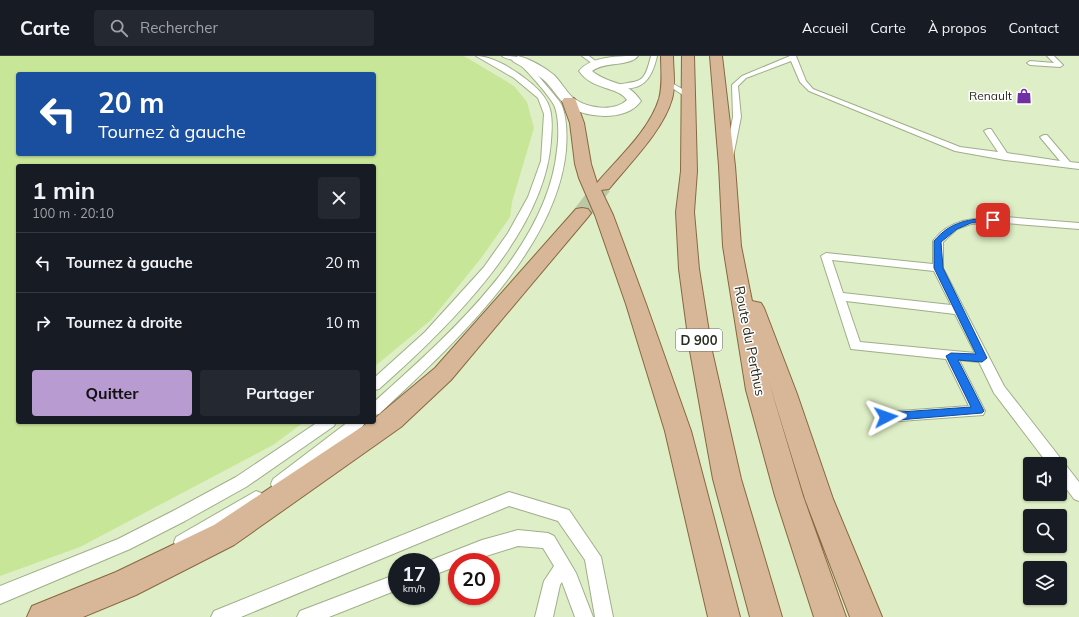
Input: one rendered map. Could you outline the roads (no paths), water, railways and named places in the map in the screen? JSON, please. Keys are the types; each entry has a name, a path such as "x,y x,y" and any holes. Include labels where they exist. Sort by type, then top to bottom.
{"main road":[{"path":"602,186 644,135 664,104 668,83 668,56"},
{"name":"D 900","path":"688,56 689,171 685,212 692,292 701,351 727,479 766,617"},
{"name":"Route du Perthus","path":"716,56 727,166 732,246 758,390 789,496 830,617"},
{"path":"569,101 577,123 583,164 587,178 604,215 636,304 678,431 724,617"},
{"path":"43,617 125,584 224,535 392,420 443,374 582,213"},
{"path":"732,246 785,394 819,499 866,617"}],"street":[{"path":"512,58 547,76 569,101 590,111 617,111 630,107 634,101 628,91 618,86 607,85 594,80 585,71 590,60 629,58 632,56"}],"lane":[{"path":"376,383 400,364 476,286 524,217 543,170 549,139 546,107 535,90 519,78 480,56"},
{"path":"618,86 627,86 644,81 650,74 654,56"},
{"path":"1030,63 1060,65 1050,56"},
{"path":"727,166 737,117 735,85 744,77 793,57 803,82 811,90 958,149 1005,157 1079,166"},
{"path":"376,408 434,355 491,293 517,260 548,205 560,166 563,135 558,105 539,81 512,58"},
{"path":"668,83 689,95"},
{"path":"988,131 1005,157"},
{"path":"1044,136 1068,165"},
{"path":"1052,457 999,389 982,358 938,268 938,241 954,227 970,221 1005,220 1074,226 1079,237"},
{"path":"938,268 826,256 855,346 982,358"},
{"path":"838,296 958,310"},
{"path":"886,417 978,411 951,356"},
{"path":"0,595 124,544 179,516 241,482 326,424"},
{"path":"33,617 171,548 270,490 355,424"},
{"path":"1067,478 1079,494"},
{"path":"220,617 509,499 563,515 593,557 604,617"},
{"path":"440,564 482,548 518,538 548,541 570,579 584,617"},
{"path":"544,617 552,582 564,567"},
{"path":"306,617 388,585"}],"tunnel":[{"path":"582,213 603,186"}],"place":[{"name":"Renault","path":"1024,96"}]}
